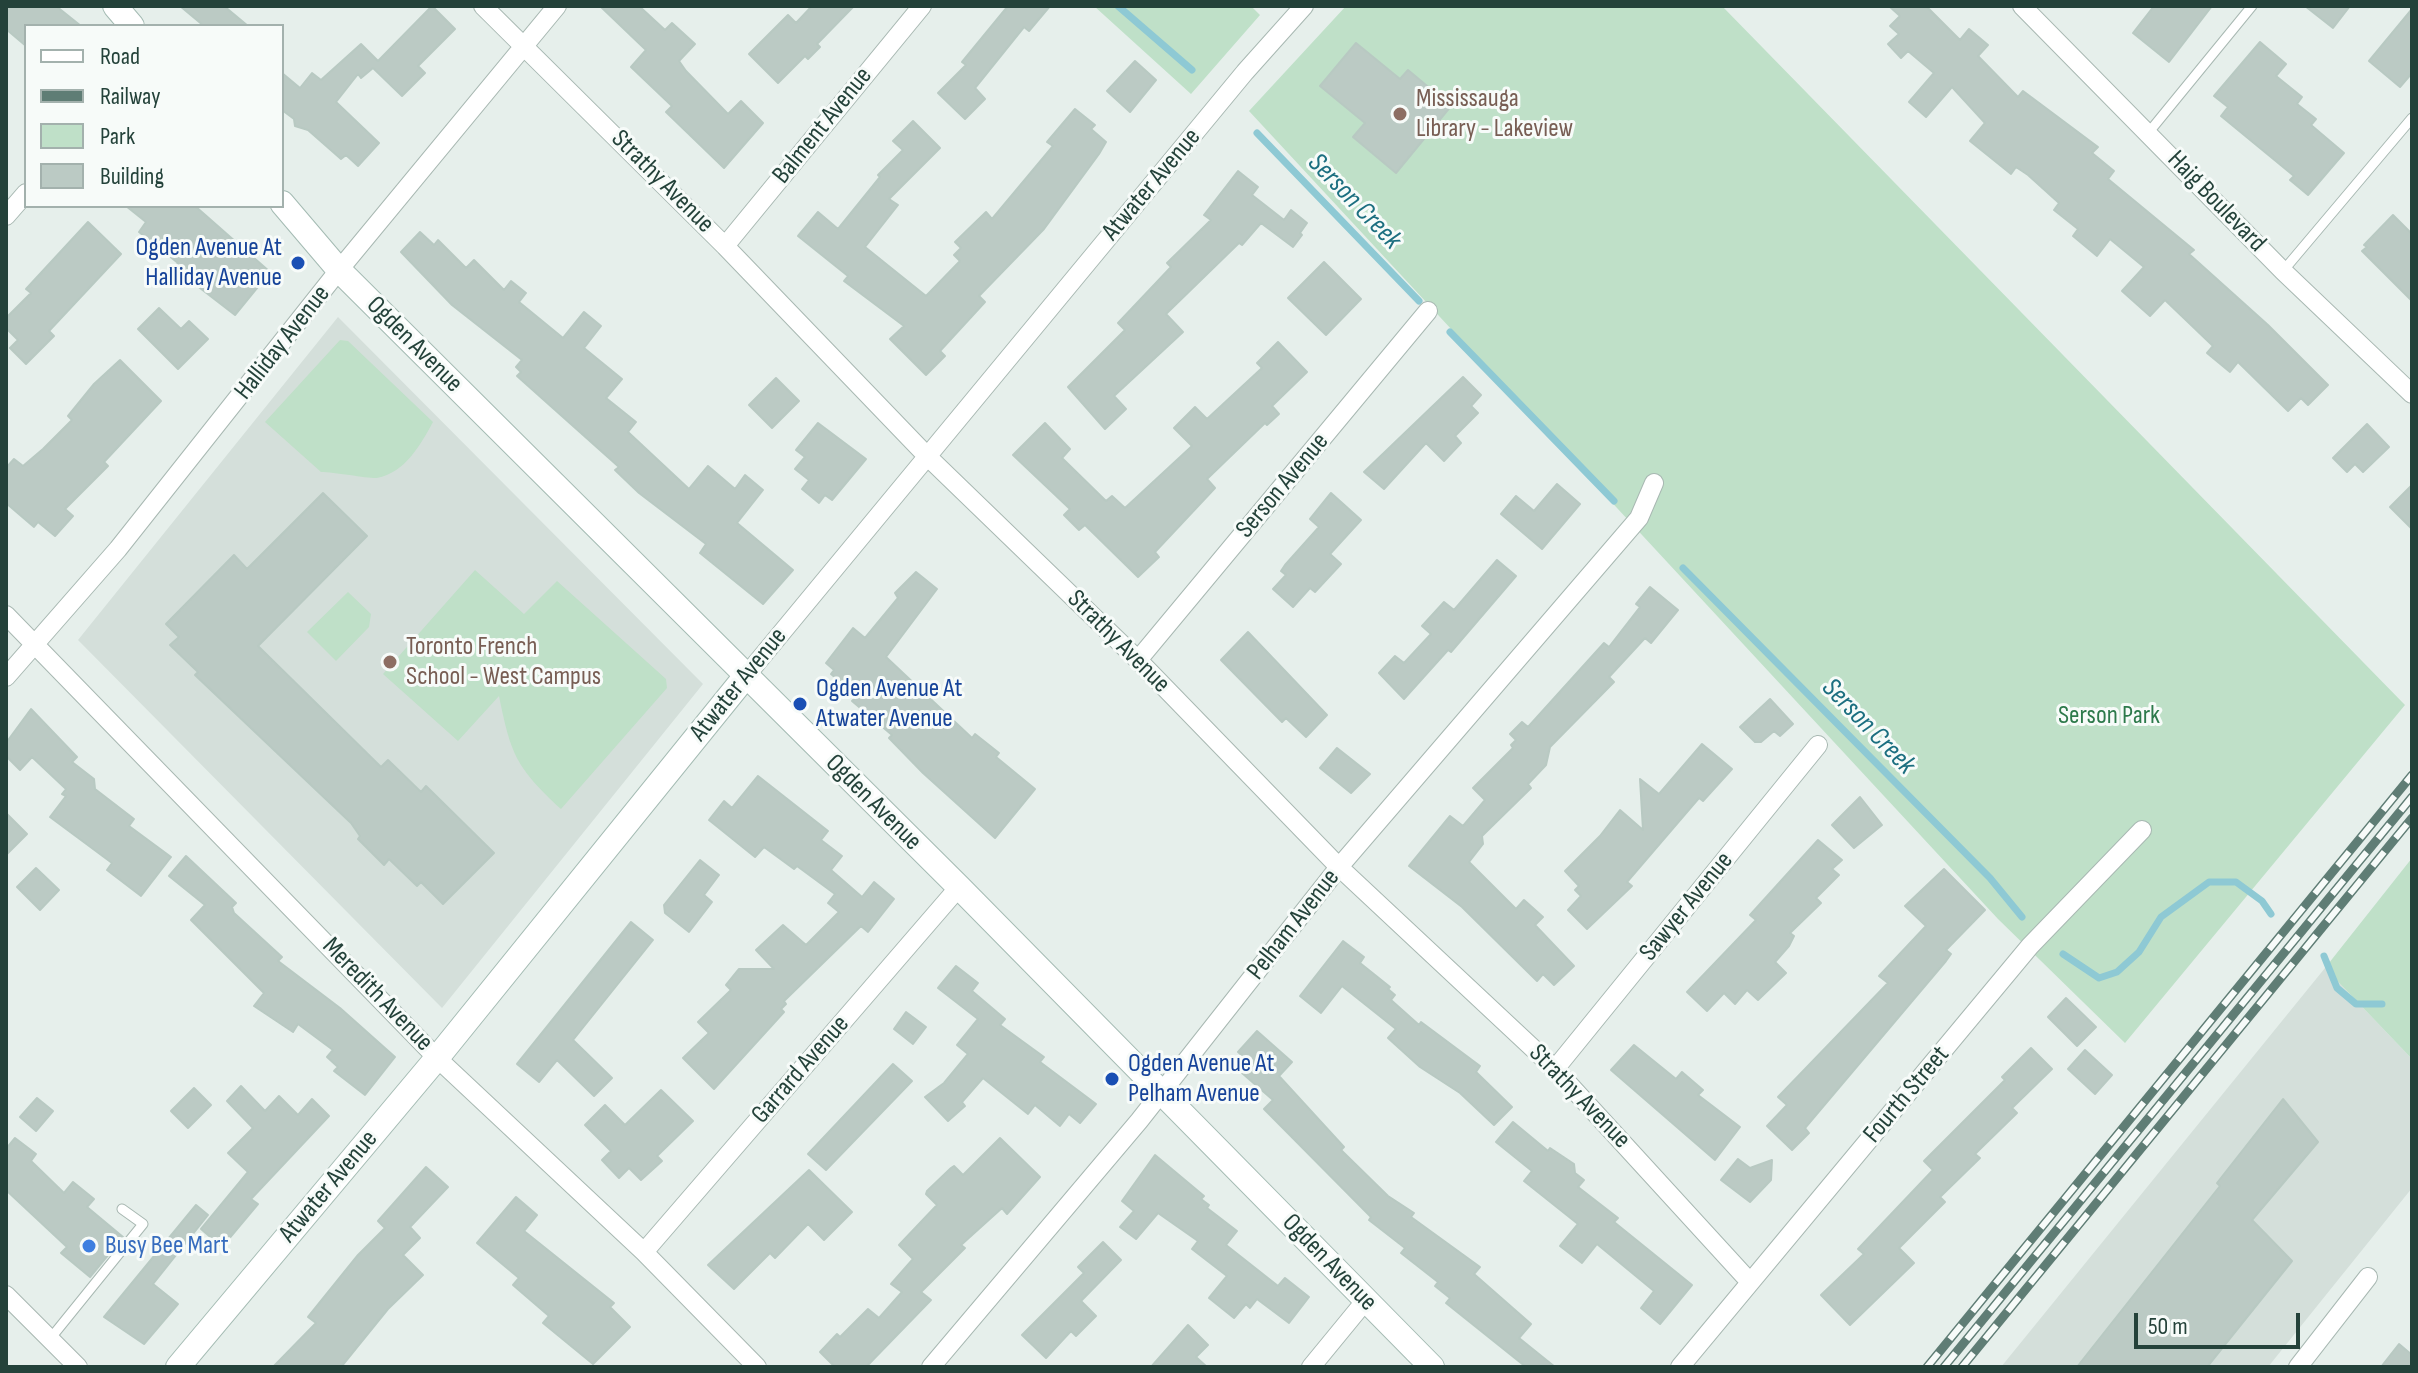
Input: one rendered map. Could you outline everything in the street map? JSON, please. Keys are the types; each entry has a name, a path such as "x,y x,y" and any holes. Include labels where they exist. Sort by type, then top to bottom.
{"street":[{"path":"115,6 130,24"},
{"name":"Strathy Avenue","path":"483,6 725,246 927,456 1138,660 1339,867 1555,1069 1749,1281"},
{"name":"Halliday Avenue","path":"6,677 164,492 339,270 557,6"},
{"name":"Balment Avenue","path":"725,246 922,6"},
{"name":"Haig Boulevard","path":"2022,6 2283,271 2412,394"},
{"name":"Atwater Avenue","path":"178,1367 437,1058 745,677 1293,10"},
{"path":"6,216 24,195"},
{"name":"Ogden Avenue","path":"284,205 339,270 959,887 1432,1367"},
{"name":"Serson Avenue","path":"1138,660 1428,311"},
{"name":"Pelham Avenue","path":"931,1367 1162,1092 1339,867 1639,518 1654,483"},
{"name":"Meredith Avenue","path":"6,615 437,1058 644,1252 757,1367"},
{"name":"Sawyer Avenue","path":"1555,1069 1818,745"},
{"name":"Fourth Street","path":"1680,1367 2030,946 2142,830"},
{"name":"Garrard Avenue","path":"644,1252 959,887"},
{"path":"2298,1367 2368,1277"},
{"path":"6,1295 78,1367"},
{"path":"1311,1367 1366,1300"}],"lane":[{"path":"2149,132 2252,6"},
{"path":"2283,271 2412,118"},
{"path":"50,1339 143,1224 122,1209"}],"shaded area":[{"name":"Toronto French School - West Campus","path":"338,317 703,684 442,1008 78,640"},
{"path":"2325,968 2412,1059 2412,1188 2268,1367 2001,1367"}],"green space":[{"path":"1094,6 1251,6 1260,15 1191,94"},
{"name":"Serson Park","path":"1346,6 1722,6 2405,705 2125,1043 1998,919 1249,111"},
{"path":"340,340 348,341 433,422 411,456 387,475 373,478 321,472 265,422"},
{"path":"475,570 524,614 557,581 666,679 667,688 561,809 534,782 518,759 507,733 499,696 458,741 383,674"},
{"path":"348,592 371,614 369,627 336,661 307,632"},
{"path":"2412,858 2412,1059 2325,968"}],"building":[{"path":"6,6 56,6 78,24 24,24 24,44 6,29"},
{"path":"180,6 224,6 246,24 202,24"},
{"path":"432,6 455,29 418,66 425,73 402,96 373,68 361,78 358,74 336,102 379,143 358,166 346,155 341,159 308,130 295,126 294,119 284,112 284,75 300,88 312,73 321,80 361,44 378,61"},
{"path":"600,6 639,6 665,30 672,23 695,44 679,61 686,71 728,114 741,101 763,123 724,168 666,112 672,106 631,67 646,50"},
{"path":"812,6 854,6 817,44 820,47 808,59 805,56 778,83 749,54 788,15 796,23"},
{"path":"1008,6 1050,6 1029,31 1024,27 975,88 985,99 965,119 938,93 966,65 962,62"},
{"path":"1889,6 1926,6 1960,40 1969,29 1988,45 1978,56 2018,97 2023,91 2098,147 2092,153 2114,171 2108,179 2194,250 2189,254 2268,325 2328,385 2308,405 2301,398 2288,411 2238,362 2230,372 2207,353 2213,346 2165,300 2150,316 2122,291 2144,267 2110,239 2097,256 2073,236 2078,229 2054,210 2059,203 2028,175 2016,167 2011,174 1970,141 1985,123 1952,87 1926,117 1909,102 1934,73 1908,51 1901,58 1888,44 1899,34 1890,26 1900,16"},
{"path":"2154,6 2212,6 2169,62 2133,33"},
{"path":"2305,6 2350,6 2333,28"},
{"path":"2412,9 2412,73 2400,87 2369,61"},
{"path":"2260,42 2286,64 2276,76 2302,97 2297,104 2316,119 2311,125 2344,153 2308,195 2290,180 2294,176 2221,116 2228,107 2214,96"},
{"name":"Mississauga Library - Lakeview","path":"1356,43 1400,79 1408,70 1451,106 1396,173 1353,137 1365,123 1320,86"},
{"path":"1135,61 1156,80 1130,112 1107,91"},
{"path":"1075,109 1095,125 1091,129 1106,142 1044,229 979,296 985,302 940,351 945,356 926,375 890,339 904,326 844,281 848,276 798,236 818,212 838,229 880,177 878,175 903,150 893,141 913,121 940,148 889,199 898,205 865,247 926,296 960,261 954,255 961,248 955,242 986,212 992,219 1053,146 1047,142"},
{"path":"1238,171 1258,187 1252,195 1284,220 1291,210 1307,223 1300,233 1302,235 1293,247 1261,223 1242,245 1239,243 1166,314 1183,332 1114,396 1126,409 1105,429 1068,387 1125,330 1118,323 1171,267 1167,263 1211,220 1204,215"},
{"path":"128,208 197,208 270,272 235,315 174,268 178,263 139,232 146,222"},
{"path":"2393,215 2412,234 2412,301 2362,251"},
{"path":"88,222 121,254 49,331 54,336 26,364 10,348 18,340 6,328 6,318 31,293 26,289"},
{"path":"420,232 434,245 438,240 466,268 474,260 504,290 511,281 526,293 519,302 563,338 584,312 601,326 584,348 622,379 606,398 636,422 628,432 689,489 708,466 735,489 745,475 763,490 737,523 793,570 763,604 700,553 706,544 639,493 615,470 619,467 517,376 521,372 516,367 522,360 452,305 401,252"},
{"path":"1324,262 1361,299 1326,335 1288,298"},
{"path":"159,308 181,329 189,321 208,339 178,369 138,329"},
{"path":"1278,342 1307,372 1272,406 1279,414 1267,425 1265,423 1207,479 1215,488 1155,552 1159,557 1138,577 1085,525 1079,530 1064,515 1070,509 1013,455 1045,423 1070,449 1062,458 1106,501 1112,496 1125,508 1192,446 1174,428 1195,407 1207,419 1262,368 1257,363"},
{"path":"120,360 161,401 104,462 108,466 65,509 73,516 55,536 38,522 34,527 6,503 6,468 14,459 23,466 43,449 72,420 68,416 94,384"},
{"path":"1463,377 1481,395 1471,406 1478,413 1455,436 1461,443 1444,461 1426,443 1384,489 1364,472"},
{"path":"776,378 799,401 772,428 749,405"},
{"path":"818,423 866,459 832,500 825,495 819,503 802,489 809,480 795,469 805,457 796,450"},
{"path":"2367,424 2389,447 2363,472 2355,464 2347,472 2333,458"},
{"path":"1557,484 1580,504 1542,549 1501,514 1516,496 1534,511"},
{"path":"2412,485 2412,529 2390,507"},
{"path":"323,493 367,536 258,646 381,767 388,760 421,792 426,786 494,853 443,904 421,882 417,886 389,859 384,865 358,839 360,836 351,823 195,675 198,672 170,645 179,637 166,624 234,555 247,569"},
{"path":"1331,493 1361,520 1330,554 1341,564 1315,592 1310,588 1293,607 1273,589 1286,575 1281,571 1285,565 1319,527 1310,519"},
{"path":"1497,560 1516,576 1451,652 1448,650 1404,699 1379,673 1395,656 1404,663 1431,634 1422,626 1444,602 1454,610"},
{"path":"916,572 937,589 886,657 972,738 975,734 999,753 996,757 1035,789 995,838 923,773 889,738 892,735 852,701 857,696 831,674 834,670 826,663 853,628 865,638 898,598 895,593"},
{"path":"1650,587 1678,610 1651,643 1645,638 1609,677 1614,682 1550,747 1546,765 1528,784 1531,788 1482,836 1483,844 1469,862 1516,909 1524,900 1543,917 1535,925 1574,966 1554,985 1543,974 1537,981 1462,907 1409,866 1450,816 1463,826 1485,800 1473,788 1513,748 1511,745 1516,740 1510,734 1522,722 1528,727 1604,643 1609,647 1640,607 1636,604"},
{"path":"1248,632 1327,715 1306,737 1286,718 1282,722 1221,660"},
{"path":"1770,699 1793,724 1780,736 1774,731 1761,742 1755,742 1740,727"},
{"path":"31,709 77,757 72,762 94,779 95,789 134,819 129,826 171,857 141,896 107,870 112,863 50,817 66,796 62,794 66,789 32,757 20,770 6,756 6,743"},
{"path":"1702,744 1732,769 1703,801 1699,798 1627,882 1632,886 1587,929 1568,910 1581,896 1575,890 1579,886 1565,871 1600,836 1620,810 1643,830 1640,779 1659,794"},
{"path":"1337,748 1370,774 1351,793 1320,768"},
{"path":"758,776 828,831 821,840 842,856 831,870 862,897 874,882 894,899 868,932 861,926 784,1001 786,1004 781,1009 784,1012 714,1089 683,1058 709,1033 698,1022 731,990 726,985 739,969 774,969 756,950 783,925 806,945 839,912 828,903 835,894 797,866 794,869 764,847 755,857 709,820 724,801 732,808"},
{"path":"1860,797 1882,825 1854,848 1832,825"},
{"path":"6,813 27,834 6,855"},
{"path":"1818,840 1842,860 1832,869 1839,875 1816,898 1821,903 1790,933 1794,936 1789,946 1775,962 1786,973 1758,1000 1747,990 1735,1004 1724,993 1707,1011 1687,992 1756,920 1750,915"},
{"path":"186,856 236,903 232,907 234,913 282,957 278,961 340,1008 395,1057 365,1095 334,1071 338,1067 327,1057 333,1050 298,1024 293,1032 254,1006 264,993 191,920 205,905 169,876"},
{"path":"700,860 719,875 704,895 712,902 689,932 665,913 664,905"},
{"path":"36,868 59,890 40,910 17,887"},
{"path":"1944,869 1985,910 1946,950 1951,954 1946,961 1805,1128 1809,1133 1792,1150 1767,1126 1787,1105 1778,1097 1888,983 1879,976 1926,926 1905,906"},
{"path":"631,922 653,940 573,1040 612,1078 594,1096 557,1060 539,1082 517,1064"},
{"path":"1343,941 1364,957 1360,963 1390,987 1388,989 1395,995 1391,1000 1419,1025 1421,1022 1480,1066 1476,1072 1512,1107 1494,1125 1460,1093 1420,1067 1388,1038 1396,1029 1342,986 1321,1013 1300,996"},
{"path":"956,966 978,983 972,991 1005,1019 1000,1025 1044,1057 1040,1062 1096,1104 1080,1123 1069,1114 1060,1126 1035,1105 1028,1114 983,1078 962,1102 965,1106 948,1121 925,1097 944,1083 968,1054 957,1045 978,1019 938,988"},
{"path":"2066,998 2096,1027 2077,1046 2048,1017"},
{"path":"906,1012 926,1027 913,1044 894,1029"},
{"path":"1257,1031 1292,1062 1279,1076 1344,1147 1341,1150 1388,1196 1414,1213 1411,1217 1480,1267 1474,1274 1531,1324 1519,1338 1555,1367 1526,1367 1446,1303 1450,1298 1435,1286 1438,1282 1401,1253 1405,1248 1369,1220 1371,1217 1264,1109 1273,1100 1242,1073 1251,1063 1238,1052"},
{"path":"1634,1045 1676,1079 1682,1072 1703,1090 1698,1095 1740,1127 1715,1160 1611,1070"},
{"path":"2031,1048 2052,1069 2012,1108 2017,1113 1975,1154 1980,1158 1940,1197 1945,1202 1899,1248 1914,1263 1850,1325 1821,1295 1864,1254 1858,1249 1933,1170 1924,1161 2005,1080 2002,1077"},
{"path":"2085,1050 2112,1075 2095,1094 2068,1069"},
{"path":"893,1064 912,1081 826,1170 808,1154"},
{"path":"241,1086 265,1111 279,1096 298,1115 312,1099 329,1116 251,1199 258,1204 222,1247 201,1229 248,1172 228,1153 253,1128 227,1101"},
{"path":"194,1088 211,1105 188,1128 171,1111"},
{"path":"661,1090 693,1121 657,1156 662,1161 641,1180 629,1168 619,1178 602,1160 611,1151 585,1125 605,1105 625,1125"},
{"path":"37,1098 53,1111 36,1131 20,1117"},
{"path":"2283,1099 2318,1142 2252,1220 2292,1261 2207,1367 2077,1367 2220,1186 2217,1183"},
{"path":"1513,1122 1548,1151 1550,1148 1574,1164 1575,1173 1584,1180 1578,1187 1618,1218 1614,1222 1692,1285 1660,1324 1641,1308 1654,1291 1597,1244 1582,1263 1560,1246 1578,1224 1524,1181 1532,1171 1496,1142"},
{"path":"15,1138 36,1154 31,1161 64,1193 73,1182 94,1199 87,1207 123,1237 90,1277 61,1253 67,1247 6,1190 6,1149"},
{"path":"1000,1138 1040,1177 1007,1214 1002,1208 961,1245 965,1248 921,1292 931,1300 866,1367 835,1367 820,1352 868,1309 879,1318 902,1292 891,1284 913,1259 899,1245 937,1205 926,1194 927,1191 954,1166 963,1175"},
{"path":"1155,1155 1204,1196 1201,1199 1209,1205 1207,1208 1237,1231 1226,1245 1278,1286 1285,1278 1309,1297 1289,1323 1257,1299 1250,1308 1246,1304 1234,1318 1209,1298 1227,1276 1192,1249 1198,1241 1158,1213 1136,1239 1120,1227 1134,1211 1122,1201"},
{"path":"1738,1159 1750,1168 1772,1160 1771,1180 1750,1202 1721,1180"},
{"path":"426,1167 448,1187 410,1227 420,1238 403,1255 423,1275 388,1309 341,1367 273,1367 316,1323 308,1317 358,1255 385,1228 378,1221"},
{"path":"809,1170 852,1212 824,1240 808,1224 775,1258 770,1253 734,1289 708,1265"},
{"path":"516,1197 537,1215 524,1231 614,1303 610,1307 630,1327 593,1364 543,1323 549,1316 513,1285 519,1278 477,1243"},
{"path":"196,1205 208,1215 153,1284 178,1304 144,1344 104,1317"},
{"path":"1103,1242 1121,1260 1081,1301 1096,1316 1076,1336 1071,1331 1046,1358 1022,1335 1084,1273 1078,1267"},
{"path":"1188,1325 1208,1345 1196,1357 1207,1367 1151,1367"},
{"path":"2399,1344 2412,1355 2412,1367 2381,1367"}],"waterway":[{"name":"Serson Creek","path":"1118,6 1192,70"},
{"name":"Serson Creek","path":"1257,133 1419,301"},
{"name":"Serson Creek","path":"1450,332 1614,501"},
{"name":"Serson Creek","path":"1683,568 1990,878 2022,917"},
{"name":"Serson Creek","path":"2063,954 2099,978 2117,972 2139,952 2161,917 2209,882 2236,882 2262,901 2271,914"},
{"name":"Serson Creek","path":"2324,956 2337,988 2356,1004 2382,1004"}],"railway":[{"path":"1927,1367 2412,775"},
{"path":"1944,1367 2412,797"},
{"path":"1962,1367 2412,818"}],"place":[{"name":"Mississauga Library - Lakeview","path":"1400,114"},
{"name":"Ogden Avenue At Halliday Avenue","path":"298,263"},
{"name":"Toronto French School - West Campus","path":"390,662"},
{"name":"Ogden Avenue At Atwater Avenue","path":"800,704"},
{"name":"Ogden Avenue At Pelham Avenue","path":"1112,1079"},
{"name":"Busy Bee Mart","path":"89,1246"}]}
